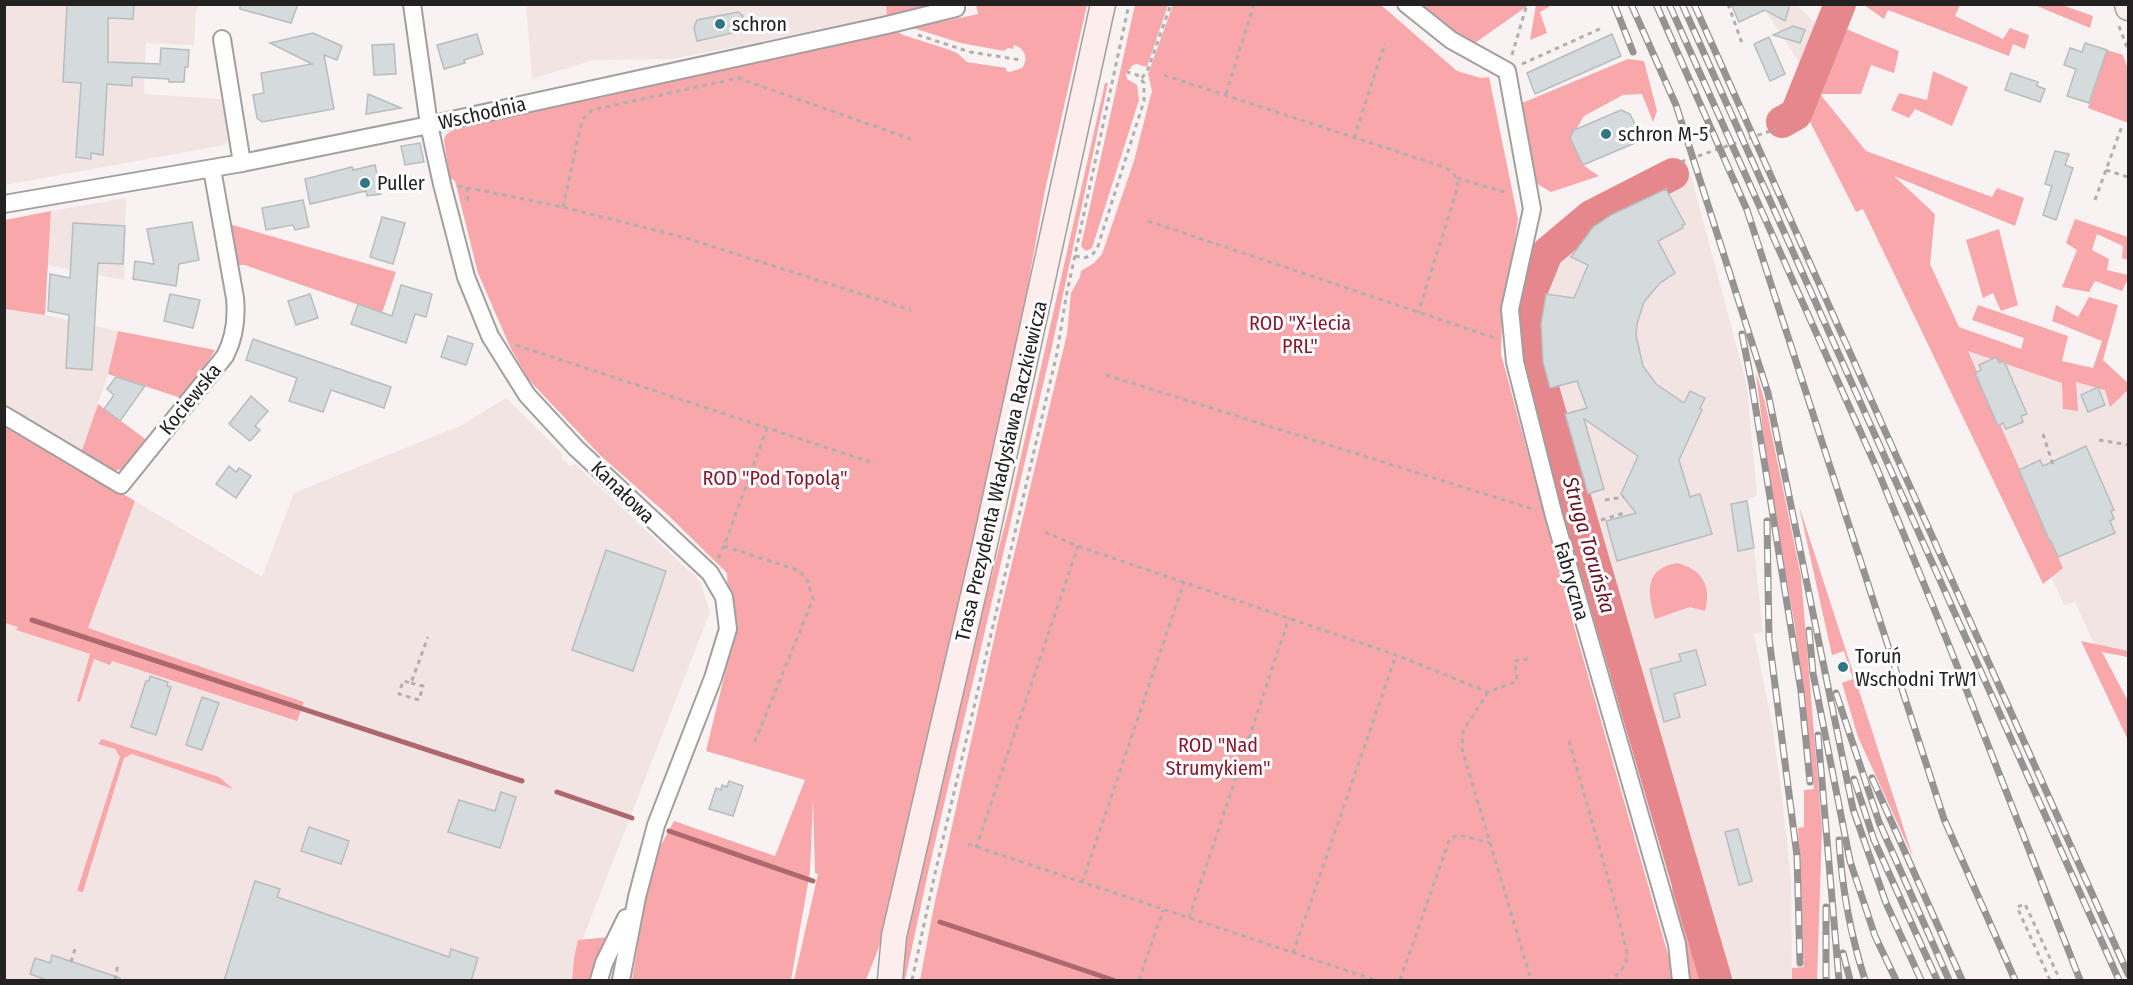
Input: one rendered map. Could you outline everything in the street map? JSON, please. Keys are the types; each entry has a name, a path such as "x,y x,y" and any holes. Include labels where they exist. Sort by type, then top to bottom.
{"main road":[{"name":"Trasa Prezydenta Władysława Raczkiewicza","path":"890,981 894,936 988,532 1103,4"},
{"name":"Trasa Prezydenta Władysława Raczkiewicza","path":"875,981 894,936"}],"street":[{"name":"Kanałowa","path":"412,4 429,125 442,184 466,277 490,336 527,395 576,448 710,573 724,597 728,628 713,678 656,825 637,897 621,981"},
{"path":"1406,4 1451,40 1507,71"},
{"name":"Wschodnia","path":"4,204 212,169 429,125 888,25 956,8"},
{"path":"222,39 242,163"},
{"name":"Fabryczna","path":"1507,71 1533,209 1510,309 1515,362 1554,516 1677,944 1681,981"},
{"name":"Kociewska","path":"4,415 121,485 225,356 234,334 237,315 235,298 212,169"},
{"path":"600,981 604,963 637,897"}],"path":[{"path":"912,981 936,869 1057,353 1066,297 1129,4"},
{"path":"1141,78 1148,69 1171,4"},
{"path":"1226,95 1254,4"},
{"path":"1507,71 1527,4"},
{"path":"1728,4 1742,43"},
{"path":"888,25 970,52 1021,60"},
{"path":"1507,71 1604,27"},
{"path":"1354,139 1385,43"},
{"path":"1075,256 1088,258 1093,255 1098,246 1144,101 1145,89 1141,78 1127,72"},
{"path":"1164,75 1452,171 1457,178 1458,187 1418,313"},
{"path":"563,207 583,118 592,110 738,78 911,139"},
{"path":"2095,200 2122,126"},
{"path":"1681,162 1776,129"},
{"path":"2106,170 2128,177"},
{"path":"1457,178 1504,192"},
{"path":"442,184 563,207 686,237 911,310"},
{"path":"467,187 468,205"},
{"path":"1148,221 1514,344"},
{"path":"490,336 870,462"},
{"path":"1106,375 1554,516"},
{"path":"710,573 724,546 768,428"},
{"path":"2043,434 2053,465"},
{"path":"2099,440 2128,445"},
{"path":"1605,501 1624,497"},
{"path":"1601,520 1624,513 1625,516"},
{"path":"1045,532 1078,546 1396,655 1488,692"},
{"path":"724,546 797,570 806,577 813,599 753,746"},
{"path":"976,848 1078,546"},
{"path":"1082,883 1184,582"},
{"path":"1189,918 1289,618"},
{"path":"411,683 428,637"},
{"path":"1293,953 1396,655"},
{"path":"1529,659 1515,662 1517,681 1488,692 1463,731 1462,748 1531,981"},
{"path":"403,681 411,683 423,686 419,700 399,694 403,681"},
{"path":"1569,741 1627,953 1626,964 1613,981"},
{"path":"1400,981 1450,838 1459,835 1490,843"},
{"path":"968,844 1375,981"},
{"path":"2050,981 2017,907 2025,904 2060,981"},
{"path":"1139,981 1163,910"},
{"path":"71,962 75,949"},
{"path":"114,981 118,964"}],"shaded area":[{"path":"886,4 887,16 673,59 593,60 532,79 526,5"},
{"path":"5,5 200,5 196,10 194,45 146,43 144,94 221,99 229,138 224,145 5,185"},
{"path":"1766,5 1797,5 1817,25 1801,65 1764,8"},
{"path":"1690,172 1747,385 1757,495 1747,501 1763,632 1754,634 1772,724 1781,788 1791,881 1792,980 1726,980 1632,663 1618,599 1594,536 1589,503 1539,362 1536,299 1549,262 1583,226 1638,195"},
{"path":"126,198 124,280 48,265 51,211"},
{"path":"5,309 118,331 108,374 81,453 5,408"},
{"path":"1939,328 2128,393 2128,655 2095,646 2075,602 2064,605"},
{"path":"506,398 562,453 562,459 570,466 575,464 700,581 710,612 580,946 581,980 5,980 4,623 18,627 16,630 296,721 304,702 88,628 135,501 262,577 294,493 462,425"}],"green space":[{"path":"886,5 936,5 931,8 887,16"},
{"name":"ROD \"Pod Topolą\"","path":"976,5 1087,5 1045,190 1014,363 879,947 866,980 794,980 818,874 815,873 813,799 810,872 791,980 632,980 652,862 674,821 775,856 805,780 706,751 729,657 727,573 669,516 600,455 529,380 511,349 478,273 455,181 450,178 445,136 451,131 561,103 599,98 754,63 811,47 895,30 903,35 957,53 967,62 1006,68 1006,71 1010,72 1022,68 1025,54 1014,45 1013,49 1008,48 1004,51 961,43 913,28 978,14"},
{"path":"1135,5 1168,5 1147,67 1133,65 1126,73 1127,79 1137,85 1139,100 1092,248 1086,251 1081,246"},
{"path":"1173,5 1381,5 1457,71 1481,78 1489,77 1518,219 1502,322 1501,354 1577,637 1673,972 1671,980 920,980 934,906 999,617 1067,334 1071,293 1081,271 1094,263 1102,254 1134,161 1152,91 1148,74"},
{"path":"1416,5 1529,5 1472,45"},
{"path":"1536,5 1552,5 1540,12 1547,33 1530,40"},
{"path":"1845,5 1856,5 1846,29 1899,51 1894,73 1871,65 1861,94 1820,94 1866,151 1992,197 1997,188 2024,198 2015,226 1894,176 1935,214 1930,264 1959,327 2021,349 2024,338 1972,320 1978,305 2068,336 2062,361 2093,368 2102,341 2052,321 2056,305 2078,317 2089,297 2118,305 2103,360 2128,383 2128,390 2110,407 2105,390 2076,382 2078,411 2063,409 2062,383 1968,351 2063,568 2043,584 1863,209 1856,212 1803,108"},
{"path":"1864,5 1960,5 1955,16 2003,39 2010,28 2029,35 2025,49 2013,44 2009,56 1888,10 1884,19"},
{"path":"2062,5 2093,16 2090,28 2037,6"},
{"path":"2107,50 2123,55 2128,69 2128,123 2088,108"},
{"path":"1628,59 1644,61 1657,111 1653,122 1642,94 1623,95 1584,116 1571,138 1583,165 1599,176 1551,192 1534,182 1522,103"},
{"path":"1933,71 1968,87 1952,126 1915,109 1909,118 1891,110 1899,93 1927,100"},
{"path":"1105,83 1108,83 1051,351 929,868 905,980 897,980 945,757 1009,509"},
{"path":"51,211 45,315 5,309 5,220"},
{"path":"2075,219 2128,237 2128,260 2122,258 2123,246 2097,234 2092,250 2109,259 2107,270 2128,275 2122,291 2095,281 2089,292 2062,287 2077,250 2066,243"},
{"path":"229,224 396,272 382,313 245,265 237,265"},
{"path":"1999,229 2018,305 2001,311 1993,293 1983,298 1966,240"},
{"path":"118,331 215,350 184,399 108,374"},
{"path":"1538,337 1539,362 1589,503 1594,536 1618,599 1628,645 1610,647 1599,638 1519,338"},
{"path":"1756,373 1765,402 1801,576 1822,829 1817,980 1792,980 1792,968 1804,967 1798,828 1804,827 1804,790 1814,789 1795,627 1770,487"},
{"path":"98,404 148,441 125,469 112,471 81,453"},
{"path":"4,424 135,501 88,628 304,702 297,721 112,661 110,665 94,659 80,702 77,701 90,654 16,630 18,627 5,623"},
{"path":"1799,506 1913,857 1858,737 1842,683 1853,679 1844,651 1832,655"},
{"path":"1677,563 1693,570 1703,580 1707,594 1705,611 1690,607 1655,619 1650,592 1653,577 1666,566"},
{"path":"2081,641 2128,651 2128,657 2102,652 2128,701 2128,740"},
{"path":"1632,663 1726,980 1687,980 1670,899 1674,880 1617,665"},
{"path":"102,739 219,777 233,789 132,754 124,758 83,892 77,891 120,757 115,749 98,744"},
{"path":"609,937 593,980 572,980 578,940"}],"building":[{"path":"67,4 134,4 133,19 108,18 108,62 160,64 161,48 189,50 184,82 132,77 132,86 107,84 103,155 91,153 91,159 76,157 81,83 63,82"},
{"path":"240,4 298,4 291,23 240,9"},
{"path":"1731,4 1790,4 1785,21 1765,10 1739,22"},
{"name":"schron","path":"738,12 743,16 746,30 697,41 694,28 697,20"},
{"path":"1793,26 1805,30 1800,43 1773,35"},
{"path":"313,33 342,46 337,60 324,55 334,109 262,122 257,118 253,95 264,93 261,73 312,64 270,43"},
{"path":"477,34 483,54 464,60 465,63 444,69 437,45"},
{"path":"1612,34 1621,56 1535,94 1527,73"},
{"path":"1769,37 1785,74 1770,81 1754,44"},
{"path":"2085,43 2107,50 2089,103 2067,96 2076,69 2064,65 2070,48 2082,52"},
{"path":"394,44 396,74 374,75 372,45"},
{"path":"2011,73 2038,82 2037,86 2045,89 2040,102 2005,90"},
{"path":"368,94 401,108 366,114"},
{"name":"schron M-5","path":"1621,110 1630,114 1642,140 1583,165 1570,138 1574,130"},
{"path":"420,143 424,162 405,165 401,146"},
{"path":"2055,151 2069,154 2065,165 2073,168 2056,220 2043,215 2052,186 2045,184"},
{"path":"375,165 381,194 367,196 366,191 310,204 305,179 352,167 353,170"},
{"path":"1666,189 1685,224 1682,225 1683,228 1658,241 1675,273 1659,284 1644,302 1636,335 1643,366 1656,384 1684,403 1690,391 1705,398 1700,408 1702,410 1679,460 1690,497 1700,494 1712,534 1617,561 1606,521 1636,513 1621,494 1638,456 1584,419 1604,489 1588,494 1565,414 1587,408 1577,381 1550,388 1543,362 1541,324 1546,294 1574,298 1588,265 1571,257 1593,227 1611,215"},
{"path":"303,200 309,227 295,230 293,225 266,230 262,208"},
{"path":"382,217 405,223 393,264 370,257"},
{"path":"192,222 199,260 179,264 176,286 133,279 135,261 154,264 147,229"},
{"path":"73,223 125,226 123,264 98,263 92,370 66,368 69,315 48,311 50,274 70,278"},
{"path":"401,285 432,294 426,317 415,314 406,343 351,324 358,304 392,316"},
{"path":"170,294 200,300 193,328 164,321"},
{"path":"310,294 318,318 296,325 288,301"},
{"path":"448,336 473,344 466,365 441,357"},
{"path":"253,339 391,387 384,408 331,390 323,412 289,401 297,378 246,360"},
{"path":"1996,357 1999,363 2004,361 2027,414 2021,416 2023,422 2006,429 2003,423 1998,426 1975,373 1981,370 1979,365"},
{"path":"116,377 145,386 120,421 104,409 114,395 107,389"},
{"path":"2098,387 2105,405 2088,412 2081,395"},
{"path":"251,396 268,411 255,426 260,430 250,441 229,424"},
{"path":"2086,446 2114,510 2111,511 2114,519 2110,521 2115,533 2058,557 2019,470 2040,460 2043,466"},
{"path":"229,466 236,472 239,468 251,476 236,498 216,484"},
{"path":"1747,501 1754,548 1738,551 1731,504"},
{"path":"606,550 666,571 633,671 572,650"},
{"path":"1696,650 1706,685 1674,694 1680,717 1664,722 1650,669 1681,661 1679,654"},
{"path":"150,676 168,682 167,686 171,687 156,735 131,727 146,681 149,681"},
{"path":"202,697 219,703 202,750 186,745"},
{"path":"729,781 743,786 733,816 709,809 716,788 721,790 722,785 727,787"},
{"path":"501,792 516,797 500,848 448,832 459,800 495,811"},
{"path":"309,827 349,841 341,864 301,851"},
{"path":"1738,829 1752,881 1739,885 1725,832"},
{"path":"255,881 280,889 277,897 449,957 451,949 478,958 471,981 224,981"},
{"path":"52,955 120,978 120,981 49,981 30,974 35,958 50,963"}],"waterway":[{"name":"Struga Toruńska","path":"1782,122 1796,114 1840,4"},
{"name":"Struga Toruńska","path":"1673,174 1591,216 1547,253 1528,300 1534,357 1716,980"},
{"path":"32,620 522,781"},
{"path":"557,792 632,818"},
{"path":"669,831 813,881"},
{"path":"940,922 1113,980"}],"railway":[{"path":"1614,4 1633,52"},
{"path":"1631,4 1676,105 1768,393 1853,809 1886,903 1921,980"},
{"path":"1656,4 1747,210 1944,819 2015,980"},
{"path":"1669,4 1878,471 2080,980"},
{"path":"1682,4 2119,980"},
{"path":"1694,4 2128,974"},
{"path":"1742,334 1801,691 1810,782"},
{"path":"1767,521 1769,638 1797,856 1800,963"},
{"path":"1809,630 1813,673 1850,861 1875,936 1896,980"},
{"path":"1836,693 1879,822 1949,980"},
{"path":"1818,735 1839,980"},
{"path":"1872,778 1962,980"},
{"path":"1854,779 1874,840 1937,980"},
{"path":"1839,840 1848,911 1865,980"},
{"path":"1826,907 1826,980"},
{"path":"1843,953 1850,980"}],"place":[{"name":"schron","path":"720,24"},
{"name":"schron M-5","path":"1606,134"},
{"name":"Puller","path":"365,183"},
{"name":"Toruń Wschodni TrW1","path":"1843,667"}],"park label":[{"name":"ROD \"X-lecia PRL\"","path":"1300,334"},
{"name":"ROD \"Nad Strumykiem\"","path":"1218,756"}]}
